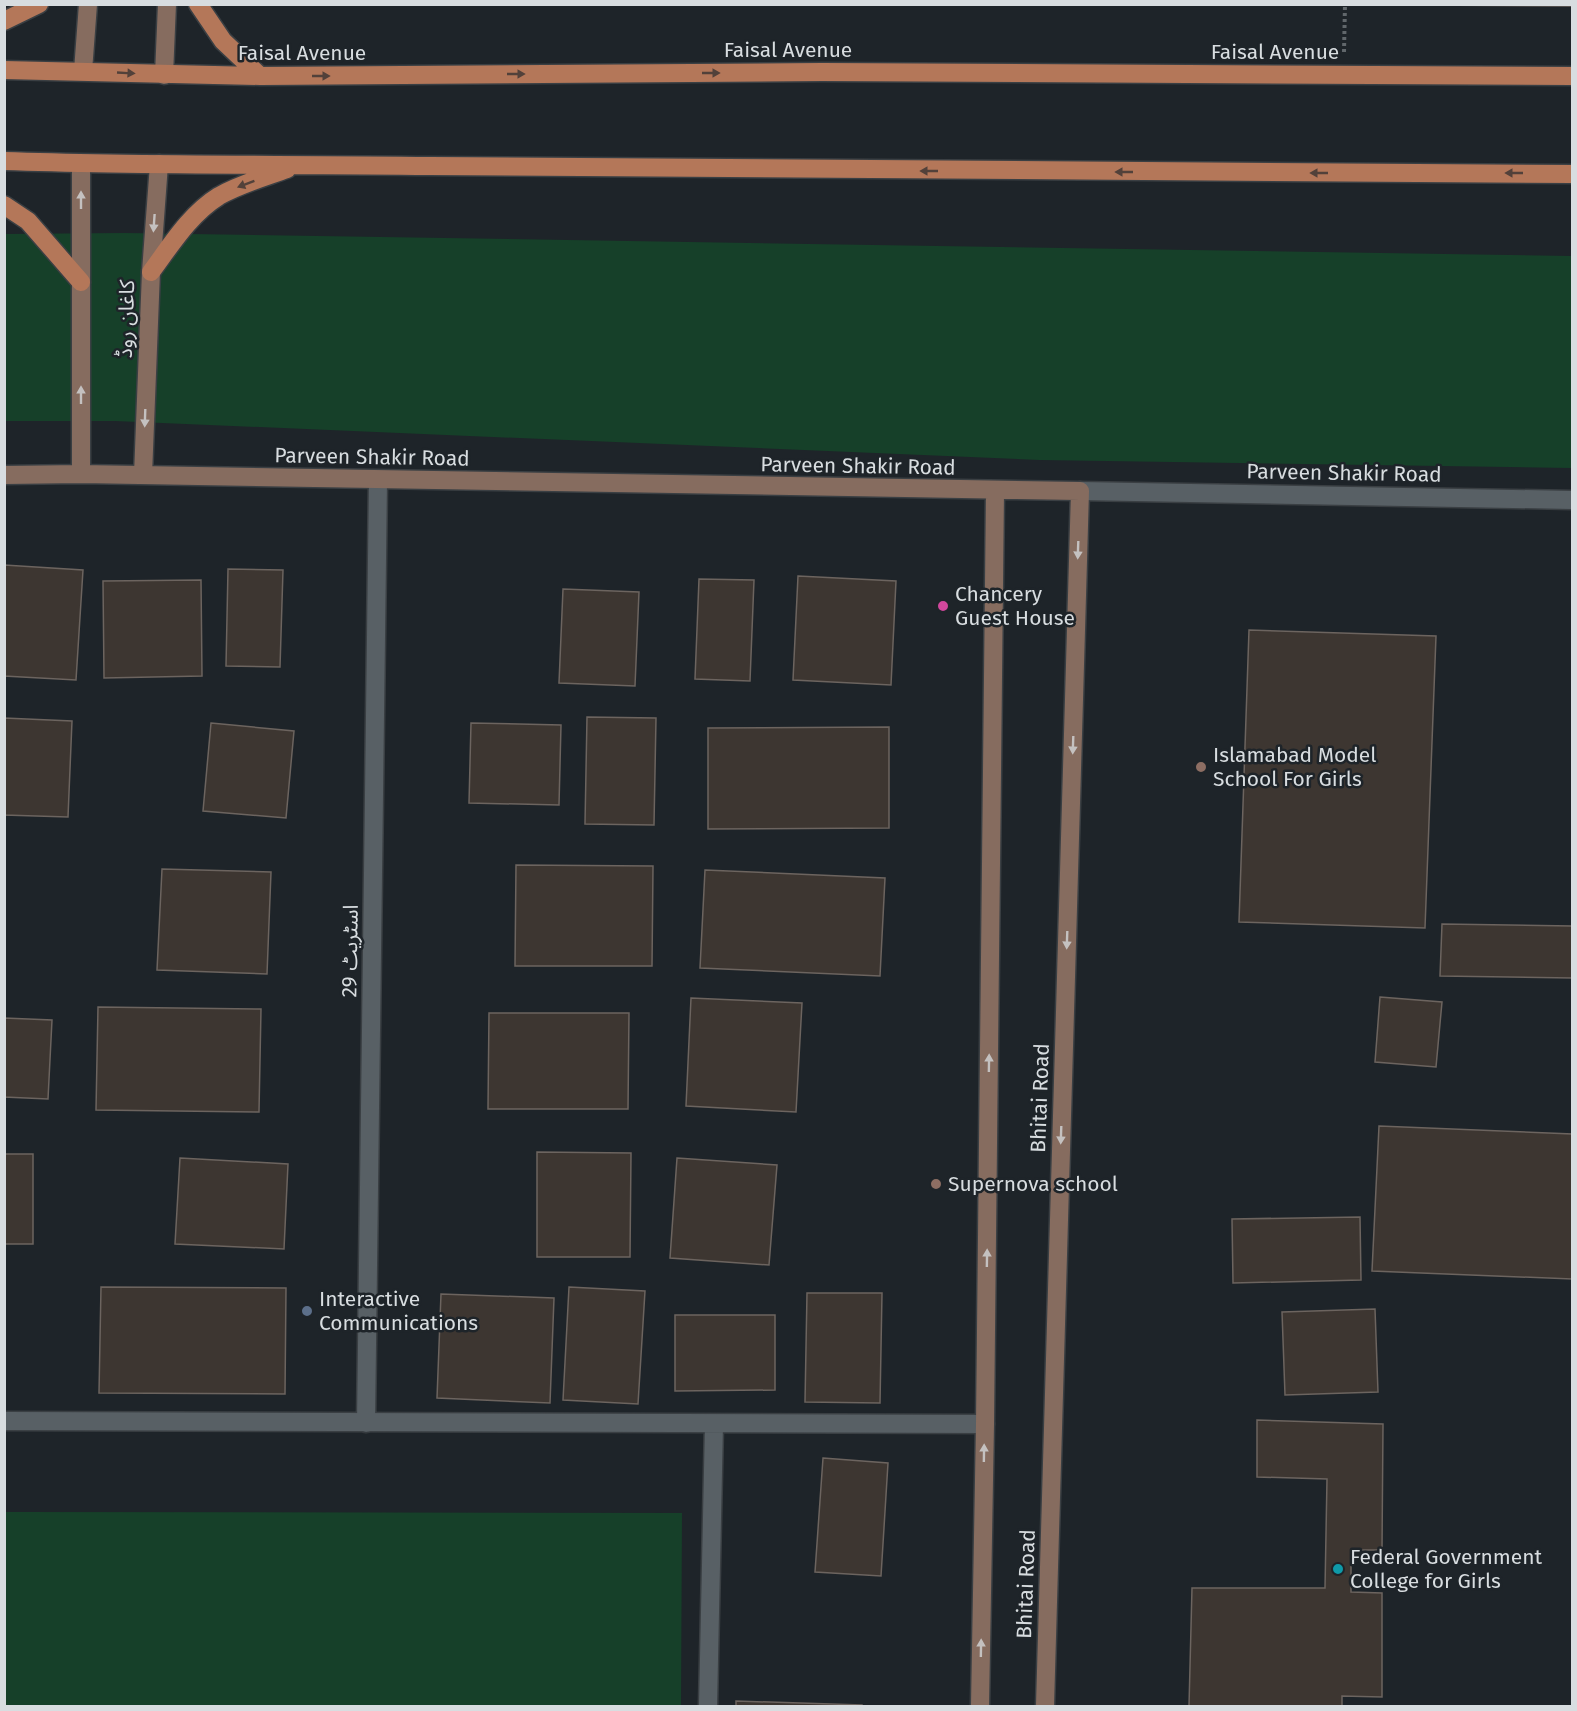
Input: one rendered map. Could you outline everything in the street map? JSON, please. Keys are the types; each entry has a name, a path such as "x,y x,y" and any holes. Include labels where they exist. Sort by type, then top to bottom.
{"main road":[{"path":"4,21 39,4"},
{"path":"198,4 223,41 260,76"},
{"name":"Faisal Avenue","path":"4,70 260,76 810,72 1572,76"},
{"path":"4,161 81,164 300,164 839,171 1572,174"},
{"path":"151,272 185,226 218,197 240,186 300,164"},
{"path":"4,205 28,221 81,282"}],"street":[{"path":"83,71 88,4"},
{"path":"164,75 167,4"},
{"name":"کاغان روڈ","path":"81,164 81,474"},
{"name":"کاغان روڈ","path":"143,475 151,272 159,164"},
{"name":"Parveen Shakir Road","path":"4,475 81,474 1572,500"},
{"name":"اسٹریٹ 29","path":"366,1423 378,480"},
{"name":"Bhitai Road","path":"980,1707 995,491"},
{"name":"Bhitai Road","path":"1045,1707 1080,491"},
{"path":"4,1421 985,1424"},
{"path":"708,1707 714,1424"}],"path":[{"path":"1343,75 1345,4"}],"green space":[{"path":"125,233 1572,256 1572,468 1040,460 115,421 5,421 4,234"},
{"path":"5,1512 682,1513 681,1706 5,1706"}],"building":[{"path":"1572,4 1572,6 1424,5"},
{"path":"4,565 83,570 76,680 4,676"},
{"path":"228,569 283,570 280,667 226,666"},
{"path":"798,576 896,581 891,685 793,680"},
{"path":"699,579 754,580 750,681 695,679"},
{"path":"201,580 202,676 104,678 103,581"},
{"path":"563,589 639,592 635,686 559,683"},
{"path":"1249,630 1436,636 1425,928 1239,922"},
{"path":"587,717 656,718 654,825 585,824"},
{"path":"4,718 72,721 68,817 4,815"},
{"path":"211,723 294,731 286,818 203,811"},
{"path":"471,723 561,725 559,805 469,803"},
{"path":"889,727 889,828 708,829 708,728"},
{"path":"516,865 653,866 652,966 515,966"},
{"path":"162,869 271,872 267,974 157,970"},
{"path":"705,870 885,878 880,976 700,968"},
{"path":"1442,924 1572,926 1572,978 1440,976"},
{"path":"1380,997 1442,1002 1436,1067 1375,1062"},
{"path":"691,998 802,1003 796,1112 686,1106"},
{"path":"98,1007 261,1009 259,1112 96,1110"},
{"path":"489,1013 629,1013 628,1109 488,1109"},
{"path":"4,1018 52,1020 48,1099 4,1097"},
{"path":"1379,1126 1572,1134 1572,1279 1372,1271"},
{"path":"537,1152 631,1153 630,1257 537,1257"},
{"path":"4,1154 33,1154 33,1244 4,1244"},
{"path":"180,1158 288,1164 284,1249 175,1244"},
{"path":"677,1158 777,1165 769,1265 670,1258"},
{"path":"1360,1217 1361,1280 1233,1283 1232,1219"},
{"path":"101,1287 286,1288 285,1394 99,1393"},
{"path":"569,1287 645,1291 638,1404 563,1400"},
{"path":"807,1293 882,1293 880,1403 805,1402"},
{"path":"441,1294 554,1298 550,1403 437,1398"},
{"path":"1375,1309 1378,1392 1285,1395 1282,1312"},
{"path":"675,1315 775,1315 775,1390 675,1391"},
{"name":"Federal Government College for Girls","path":"1257,1420 1383,1424 1382,1550 1351,1550 1351,1592 1382,1593 1382,1697 1342,1696 1342,1706 1189,1706 1192,1588 1325,1588 1327,1479 1257,1477"},
{"path":"823,1458 888,1463 881,1576 815,1572"},
{"path":"736,1701 862,1705 862,1706 736,1706"}],"place":[{"name":"Chancery Guest House","path":"943,606"},
{"name":"Islamabad Model School For Girls","path":"1201,767"},
{"name":"Supernova school","path":"936,1184"},
{"name":"Interactive Communications","path":"307,1311"},
{"name":"Federal Government College for Girls","path":"1338,1569"}]}
